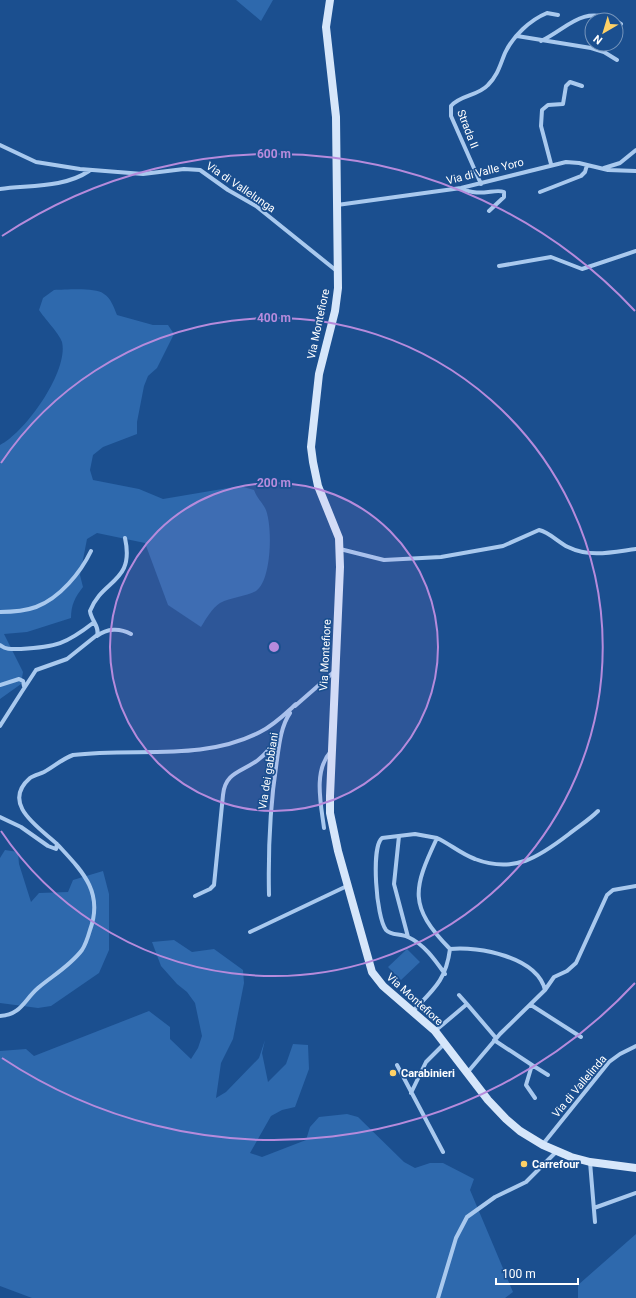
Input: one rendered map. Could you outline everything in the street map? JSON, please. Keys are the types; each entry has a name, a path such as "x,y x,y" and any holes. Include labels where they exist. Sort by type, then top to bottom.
{"main road":[{"name":"Via Montefiore","path":"330,0 326,27 336,117 338,272 335,311 319,374 312,447 315,477 322,498 337,532 340,549 330,808 335,840 347,886 372,972 383,986 435,1032 506,1119 520,1131 543,1145 557,1151 590,1162 636,1168"}],"street":[{"name":"Strada II","path":"481,184 450,109 456,102 479,92 489,85 498,72 506,53 517,36 527,26 545,14 552,13 558,15"},
{"path":"541,41 580,17 584,17"},
{"path":"517,36 591,48 604,52 617,60"},
{"path":"551,164 541,124 542,110 548,105 563,104 569,82 572,81 582,86"},
{"name":"Via di Vallelunga","path":"0,146 22,157 39,163 90,170 143,174 192,168 200,170 225,188 256,206 338,272"},
{"path":"601,168 617,164 636,150"},
{"name":"Via di Valle Yoro","path":"336,205 461,188 481,184 551,164 570,162 601,168 636,171"},
{"path":"540,192 581,176 585,172 587,165"},
{"path":"0,189 60,182 77,178 90,170"},
{"path":"461,188 475,194 500,191 504,192 503,199 489,212"},
{"path":"499,266 551,257 582,269 636,251"},
{"path":"340,549 384,560 435,557 503,546 539,530 570,548 584,553 595,554 636,549"},
{"path":"96,636 98,631 90,611 94,603 121,575 126,564 127,550 125,538"},
{"path":"0,612 30,609 48,601 80,571 91,551"},
{"path":"0,645 7,649 51,647 67,641 94,623"},
{"path":"0,726 36,670 67,659 96,636 105,631 124,631 131,634"},
{"name":"Via dei gabbiani","path":"269,895 268,843 271,797 283,733 288,715 296,704 335,670"},
{"path":"0,685 20,679 24,683 21,694"},
{"path":"0,1016 9,1015 18,1011 36,990 73,960 85,945 92,924 95,904 91,890 81,871 57,844 28,820 21,810 18,797 21,789 31,778 46,771 63,759 78,755 193,751 241,740 261,732 278,720 296,704"},
{"path":"194,896 210,889 214,885 222,795 226,782 232,775 263,756 283,733"},
{"path":"324,828 320,773 324,761 332,750"},
{"path":"445,974 425,949 408,936 390,933 386,930 376,896 379,841 383,837 417,834 437,838 477,860 497,864 517,864 533,859 554,846 598,811"},
{"path":"0,817 24,829 51,848 56,848 57,844"},
{"path":"399,836 394,884 408,936"},
{"path":"413,1011 438,984 445,974 448,966 450,949 428,924 418,899 418,890 423,867 437,838"},
{"path":"250,932 347,886"},
{"path":"467,1073 495,1039 531,1005 545,990 554,977 567,971 576,963 607,895 613,890 636,886"},
{"path":"450,949 478,949 508,957 536,975 541,981 545,990"},
{"path":"459,995 495,1039 548,1075"},
{"path":"435,1032 467,1004"},
{"path":"531,1005 581,1037"},
{"path":"411,1093 426,1062 445,1043"},
{"name":"Via di Vallelinda","path":"543,1145 609,1062 620,1054 636,1046"},
{"path":"397,1065 443,1152"},
{"path":"532,1065 526,1085 535,1098"},
{"path":"438,1298 456,1238 467,1217 495,1197 526,1182 557,1151"},
{"path":"590,1162 595,1222"},
{"path":"594,1208 636,1193"}],"shaded area":[{"path":"236,0 273,0 261,21"},
{"path":"73,289 94,290 100,292 109,298 117,315 153,325 168,325 174,334 157,368 148,376 144,386 137,422 137,434 103,447 93,455 90,470 93,480 139,489 163,499 240,486 254,490 268,515 270,551 265,576 261,585 256,591 220,603 207,617 201,627 168,605 145,543 97,533 87,539 80,575 83,587 74,601 71,618 27,632 4,634 23,672 21,684 0,699 0,445 21,428 32,415 43,400 59,369 62,354 62,342 58,334 39,310 43,298 54,290"},
{"path":"5,850 18,852 19,864 31,902 39,893 68,892 73,880 103,871 109,894 109,950 99,973 51,1006 38,1008 0,1003 0,858"},
{"path":"174,940 192,952 214,949 243,970 244,983 233,1039 221,1063 216,1098 226,1092 259,1058 265,1040 262,1053 268,1082 286,1064 293,1044 308,1045 309,1069 295,1107 282,1110 271,1116 250,1153 262,1157 306,1140 310,1127 319,1117 347,1114 358,1117 404,1162 415,1168 430,1163 443,1163 474,1179 470,1190 513,1292 505,1298 32,1298 0,1286 0,1051 26,1049 34,1056 149,1011 170,1027 170,1039 191,1059 198,1048 202,1036 195,1003 187,992 177,984 161,966 152,942"},
{"path":"407,949 420,962 401,980 388,967"},
{"path":"636,1234 636,1298 578,1298 578,1285"}],"place":[{"name":"Carabinieri","path":"393,1073"},
{"name":"Carrefour","path":"524,1164"}]}
